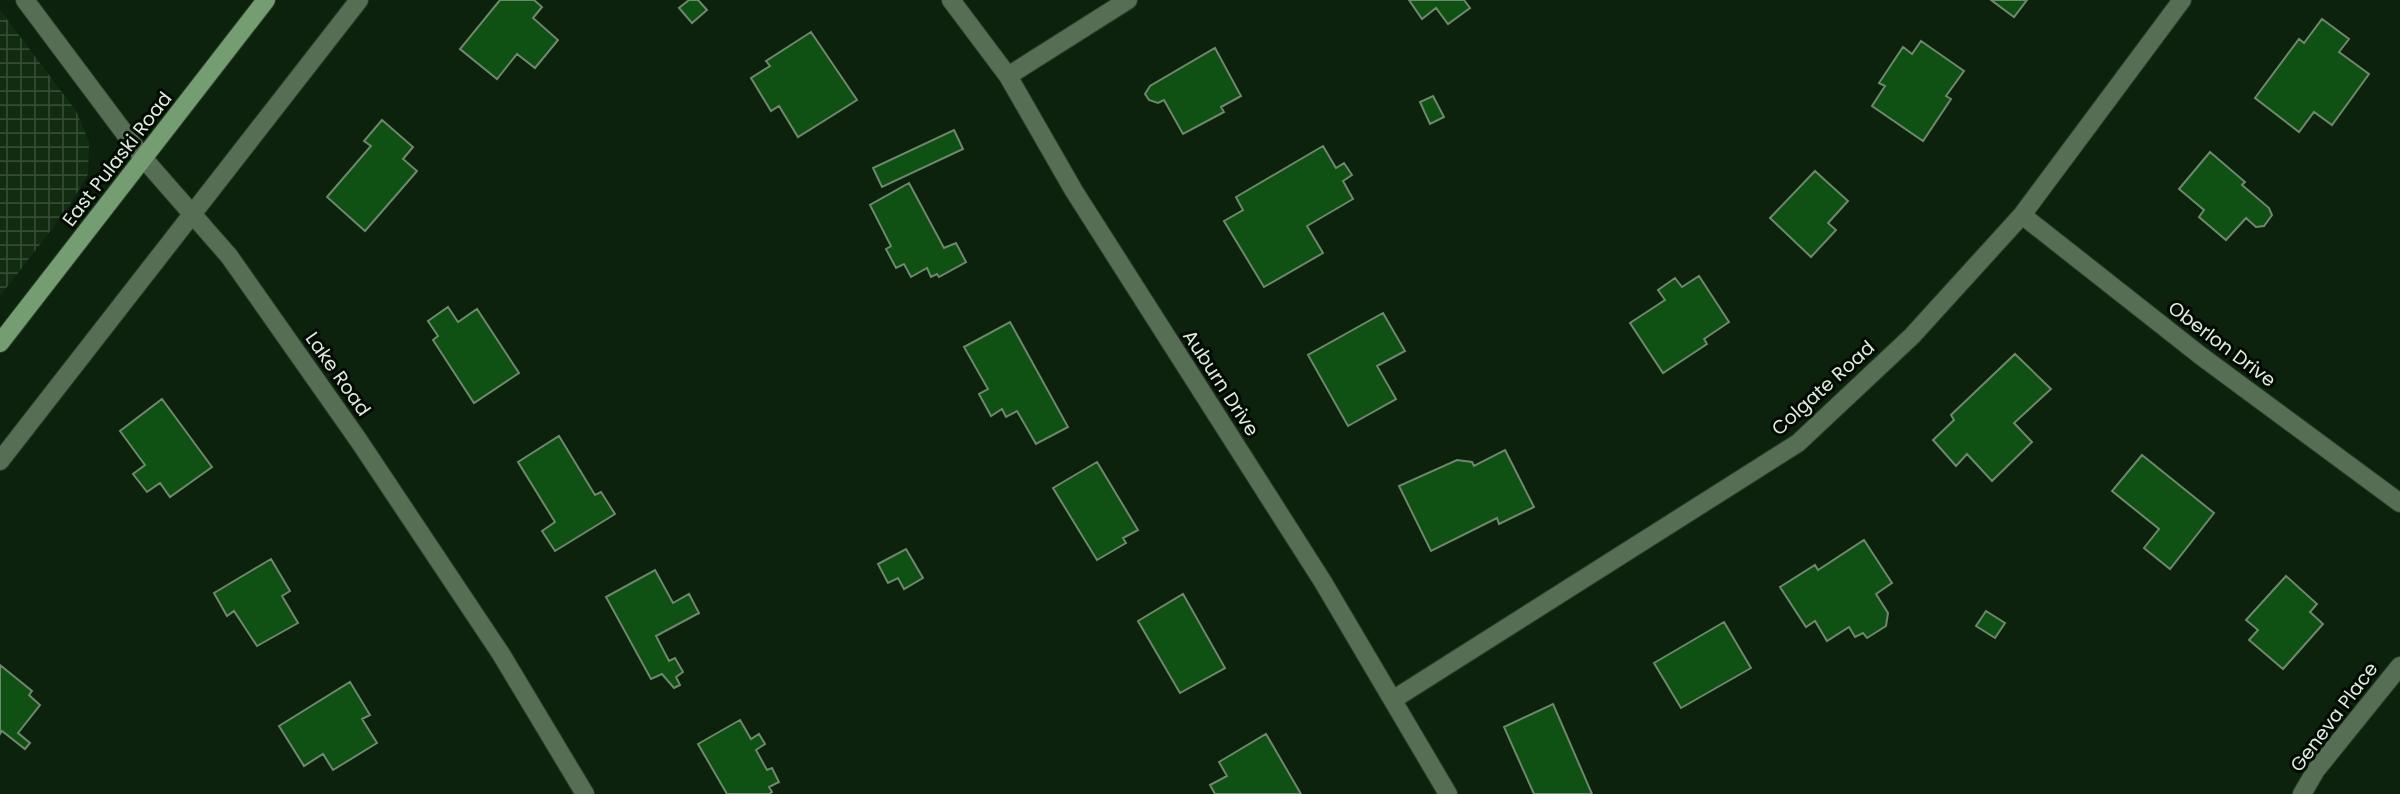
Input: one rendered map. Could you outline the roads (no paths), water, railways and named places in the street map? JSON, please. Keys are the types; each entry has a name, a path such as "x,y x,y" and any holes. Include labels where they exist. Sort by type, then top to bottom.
{"main road":[{"name":"East Pulaski Road","path":"0,343 266,0"}],"street":[{"name":"Lake Road","path":"26,0 144,159 195,214 229,256 359,441 501,654 585,794"},
{"path":"0,461 359,0"},
{"name":"Auburn Drive","path":"951,0 1008,76 1074,191 1394,699 1448,794"},
{"path":"1008,76 1128,0"},
{"name":"Colgate Road","path":"1394,699 1798,443 1912,336 2022,215 2182,0"},
{"name":"Oberlon Drive","path":"2022,215 2201,356 2400,503"},
{"name":"Geneva Place","path":"2302,794 2316,770 2400,666"}]}
